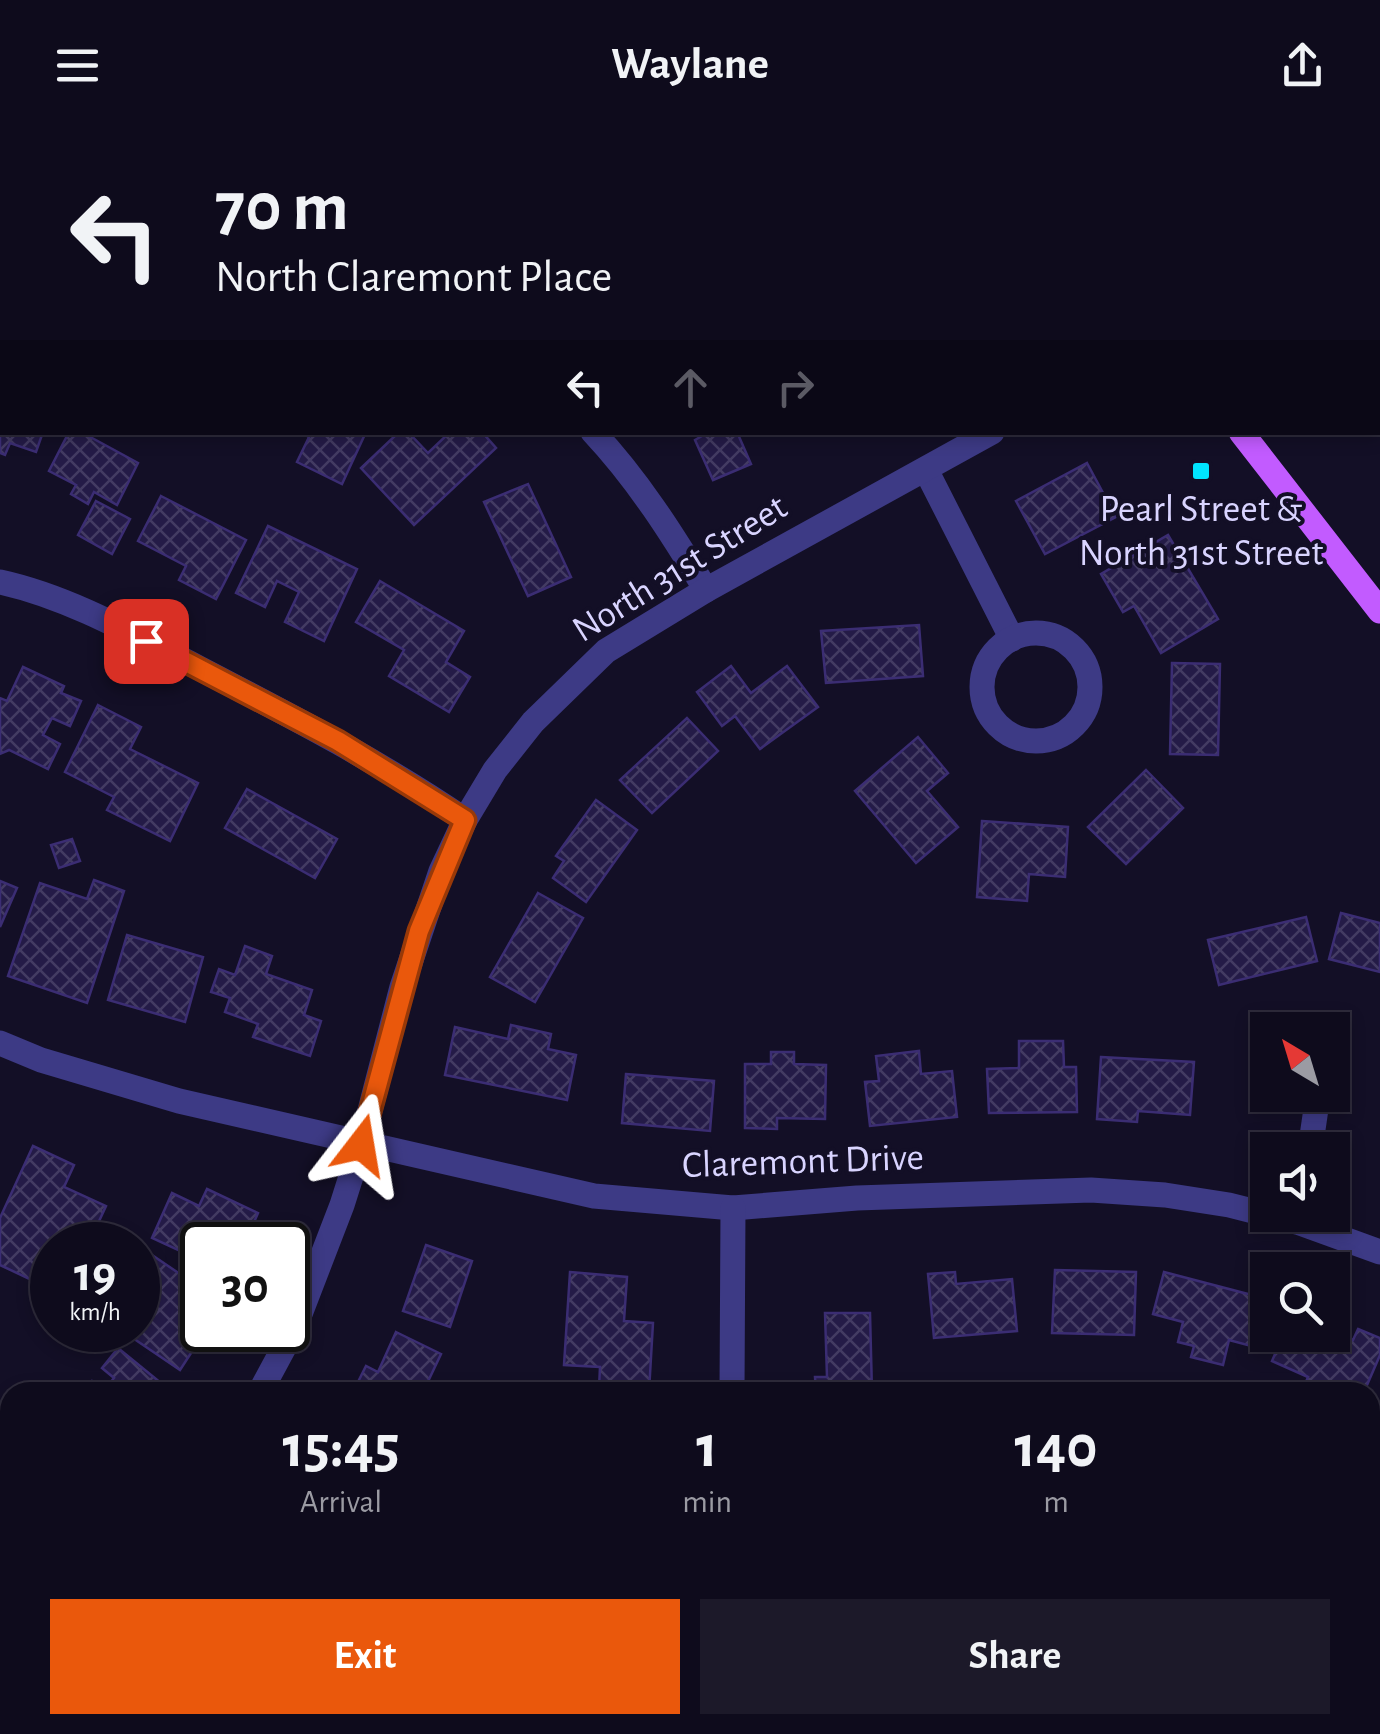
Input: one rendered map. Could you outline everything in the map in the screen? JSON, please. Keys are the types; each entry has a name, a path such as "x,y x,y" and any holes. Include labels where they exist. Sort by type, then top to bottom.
{"main road":[{"path":"1243,435 1380,611"}],"street":[{"path":"596,435 665,522 706,590"},
{"name":"North 31st Street","path":"265,1382 295,1327 361,1145 419,931 465,820 495,770 533,722 606,652 706,590 987,435"},
{"path":"926,470 1012,638"},
{"path":"0,582 42,594 146,641 338,741 465,820"},
{"path":"1045,633 1061,638 1085,662 1090,696 1085,712 1061,736 1028,742 997,726 988,712 982,696 988,662 1012,638 1045,633"},
{"name":"Claremont Drive","path":"0,1043 103,1080 361,1145 594,1196 734,1208 857,1198 1090,1190 1165,1195 1250,1210"},
{"path":"732,1382 734,1208"},
{"name":"Claremont Drive","path":"1332,1232 1380,1252"}],"building":[{"path":"0,435 42,435 36,452 10,443 5,455 0,453"},
{"path":"67,435 87,435 138,463 117,505 94,492 88,504 71,494 76,485 49,471"},
{"path":"305,435 365,435 342,484 297,462 309,437"},
{"path":"396,435 411,435 428,453 447,435 485,435 496,448 414,525 361,468"},
{"path":"704,435 738,435 751,464 713,480 695,440"},
{"path":"1087,463 1116,517 1045,554 1016,501"},
{"path":"528,484 571,577 528,596 484,502"},
{"path":"161,496 246,540 216,599 179,580 186,566 138,541"},
{"path":"96,501 130,519 112,554 78,535"},
{"path":"268,526 357,569 324,641 285,622 299,592 277,581 265,607 236,593"},
{"path":"1168,535 1218,619 1161,653 1134,606 1123,612 1101,574"},
{"path":"380,581 464,631 446,662 470,677 449,712 389,676 404,650 356,622"},
{"path":"919,625 923,676 826,683 821,631"},
{"path":"1172,663 1220,664 1218,755 1170,754"},
{"path":"731,666 751,693 787,666 818,707 760,749 735,716 722,726 697,692"},
{"path":"23,667 64,686 61,693 81,701 70,726 52,718 43,735 60,744 48,769 9,750 0,754 0,698 7,701"},
{"path":"98,705 141,727 130,749 198,783 170,841 107,810 114,797 65,772"},
{"path":"687,718 718,751 652,813 620,780"},
{"path":"918,737 948,773 927,791 958,827 916,863 855,791"},
{"path":"1146,770 1183,808 1126,864 1088,827"},
{"path":"247,789 337,839 315,878 225,828"},
{"path":"596,800 637,830 586,902 553,878 564,861 556,856"},
{"path":"982,821 1068,827 1065,877 1029,874 1027,901 977,897"},
{"path":"72,839 80,861 59,868 51,845"},
{"path":"94,880 124,891 87,1003 8,976 40,883 87,899"},
{"path":"0,881 17,888 0,927"},
{"path":"538,893 583,918 535,1002 490,977"},
{"path":"1341,913 1380,923 1380,972 1329,959"},
{"path":"1306,917 1317,961 1219,985 1208,940"},
{"path":"127,935 203,957 185,1022 108,1000"},
{"path":"245,946 272,956 266,974 312,990 304,1015 321,1021 310,1056 253,1037 258,1024 225,1012 230,998 211,992 219,969 235,975"},
{"path":"511,1025 551,1034 548,1049 576,1055 567,1100 445,1075 455,1027 508,1039"},
{"path":"1019,1041 1063,1041 1064,1067 1076,1067 1077,1112 989,1113 987,1069 1019,1068"},
{"path":"919,1051 921,1074 952,1071 957,1117 870,1126 865,1082 879,1081 876,1056"},
{"path":"771,1052 794,1052 794,1064 826,1065 825,1119 777,1118 777,1129 745,1128 745,1064 771,1064"},
{"path":"1101,1057 1194,1062 1190,1115 1138,1111 1137,1122 1097,1119"},
{"path":"626,1074 714,1081 710,1131 622,1123"},
{"path":"33,1146 74,1165 64,1187 106,1206 99,1222 30,1222 30,1279 0,1265 0,1218"},
{"path":"207,1189 258,1213 254,1222 180,1222 180,1251 160,1242 159,1222 172,1193 199,1206"},
{"path":"426,1245 472,1261 450,1327 403,1311"},
{"path":"160,1260 180,1274 180,1352 192,1352 180,1370 153,1352 160,1352"},
{"path":"1055,1270 1136,1272 1134,1335 1052,1333"},
{"path":"570,1272 627,1277 624,1321 653,1323 650,1382 599,1382 600,1367 564,1365"},
{"path":"955,1272 956,1284 1012,1279 1017,1331 934,1338 928,1274"},
{"path":"1164,1272 1250,1295 1250,1346 1229,1340 1223,1365 1191,1357 1194,1346 1178,1342 1183,1322 1153,1314"},
{"path":"825,1313 870,1313 872,1382 815,1382 815,1377 827,1377"},
{"path":"1358,1329 1380,1338 1380,1355 1368,1382 1306,1382 1308,1377 1272,1361 1276,1352 1350,1352 1350,1339 1353,1340"},
{"path":"396,1332 441,1354 428,1382 358,1382 366,1366 378,1372"},
{"path":"115,1352 123,1352 160,1382 111,1382 114,1378 102,1368"}],"place":[{"name":"Pearl Street & North 31st Street","path":"1201,471"}],"route":[{"path":"146,641 338,741 465,820 419,931 361,1145"}]}
